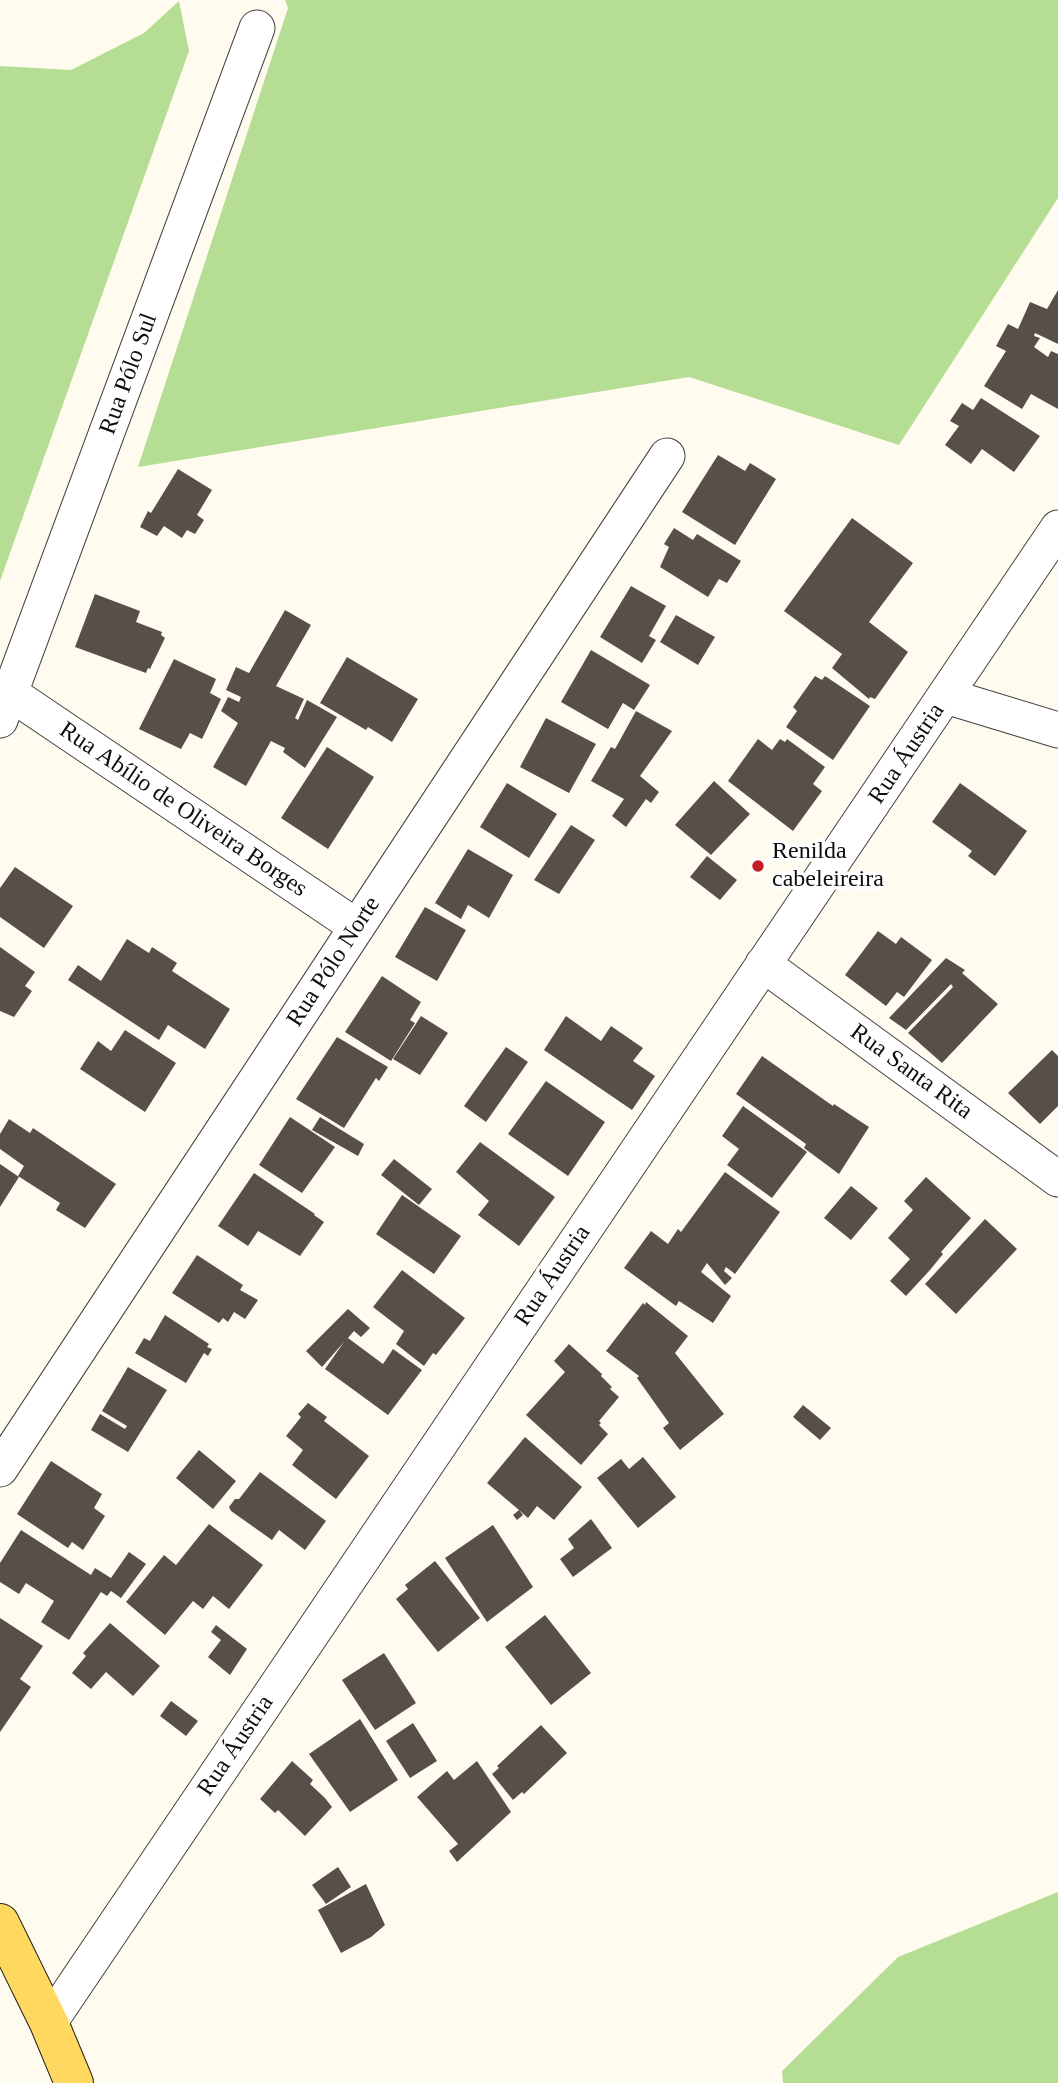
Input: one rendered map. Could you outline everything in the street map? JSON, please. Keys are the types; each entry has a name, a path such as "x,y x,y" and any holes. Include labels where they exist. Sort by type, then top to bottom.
{"main road":[{"path":"0,1923 74,2083"}],"street":[{"name":"Rua Pólo Sul","path":"5,707 257,28"},
{"name":"Rua Pólo Norte","path":"0,1469 667,456"},
{"name":"Rua Áustria","path":"49,2024 1058,528"},
{"path":"946,696 1058,730"},
{"name":"Rua Abílio de Oliveira Borges","path":"5,707 357,927"},
{"name":"Rua Santa Rita","path":"763,964 1058,1179"}],"green space":[{"path":"285,0 1058,0 1058,198 899,445 689,377 138,467 288,8"},
{"path":"179,1 189,51 0,581 0,66 71,70 144,33"},
{"path":"1058,1892 1058,2083 783,2083 782,2071 898,1957"}],"building":[{"path":"1058,290 1058,344 1035,333 1034,336 1040,338 1034,347 1048,357 1051,351 1058,354 1058,409 1031,394 1022,409 984,386 1006,351 996,346 1008,324 1018,329 1030,302 1047,309"},
{"path":"981,398 1040,436 1014,472 982,449 971,464 945,445 959,426 950,421 962,403 973,410"},
{"path":"718,455 745,471 750,463 776,479 735,545 682,512"},
{"path":"178,469 212,490 197,515 204,520 195,534 187,530 182,538 164,526 157,536 140,527"},
{"path":"852,518 913,563 869,622 908,652 875,699 869,699 832,668 842,654 784,611"},
{"path":"674,528 693,540 697,534 741,561 727,583 719,579 708,597 660,567 669,547 664,544"},
{"path":"631,586 666,606 649,636 656,640 642,663 600,637"},
{"path":"95,594 140,611 136,622 162,632 161,635 165,638 146,673 75,647"},
{"path":"285,610 311,625 276,686 304,699 295,718 298,720 307,700 337,717 305,768 283,752 285,748 271,741 246,786 213,767 238,723 221,711 228,697 239,702 241,697 226,690 236,667 249,673"},
{"path":"676,615 715,637 698,665 660,642"},
{"path":"591,650 650,685 634,710 623,703 608,729 561,702"},
{"path":"347,657 418,699 392,742 320,703"},
{"path":"174,659 216,679 210,693 221,699 202,739 190,733 181,749 139,729"},
{"path":"815,676 822,680 825,676 870,706 833,760 786,727 797,711 793,707"},
{"path":"636,711 672,731 640,776 659,792 651,803 646,799 626,827 612,816 624,799 591,781 611,747 615,749"},
{"path":"546,718 596,744 569,793 520,767"},
{"path":"758,739 772,750 780,739 785,742 787,739 825,767 813,784 822,791 793,831 728,781"},
{"path":"327,747 374,777 328,849 281,818"},
{"path":"714,781 750,814 711,855 675,825"},
{"path":"507,783 557,814 529,858 480,827"},
{"path":"960,783 1027,831 995,876 968,856 972,851 932,822"},
{"path":"571,825 595,840 559,894 534,880"},
{"path":"468,849 513,875 489,918 468,905 461,919 435,903"},
{"path":"707,856 737,880 720,900 690,877"},
{"path":"15,867 73,906 44,948 0,917 0,888"},
{"path":"425,907 466,930 437,981 395,957"},
{"path":"878,931 896,944 901,937 932,960 904,997 897,992 886,1006 845,975"},
{"path":"127,939 149,953 152,947 177,963 172,971 230,1009 205,1049 168,1025 159,1040 68,980 78,965 101,981"},
{"path":"0,947 35,972 25,986 32,991 14,1017 0,1011"},
{"path":"946,958 965,970 962,973 998,1004 942,1063 908,1033 953,987 951,984 906,1030 889,1018"},
{"path":"382,976 421,1002 410,1020 415,1023 391,1061 345,1032"},
{"path":"421,1016 448,1033 420,1075 393,1059"},
{"path":"566,1016 601,1041 611,1026 643,1048 633,1061 655,1076 632,1110 544,1050"},
{"path":"125,1030 176,1063 145,1112 80,1069 98,1041 111,1051"},
{"path":"337,1037 388,1067 379,1081 376,1078 344,1128 296,1099"},
{"path":"506,1047 528,1062 486,1122 464,1106"},
{"path":"1052,1050 1058,1056 1058,1106 1040,1124 1008,1093"},
{"path":"762,1056 833,1106 834,1104 869,1127 839,1174 804,1148 806,1144 736,1094"},
{"path":"546,1081 605,1122 568,1176 508,1134"},
{"path":"743,1106 807,1152 772,1198 727,1165 739,1149 722,1136"},
{"path":"290,1117 335,1147 302,1193 259,1165"},
{"path":"320,1117 364,1144 358,1156 312,1130"},
{"path":"9,1119 30,1133 33,1128 116,1184 85,1228 56,1210 60,1203 18,1176 24,1166 0,1149 0,1134"},
{"path":"480,1142 555,1197 519,1246 478,1215 489,1201 456,1172"},
{"path":"394,1159 432,1189 419,1205 381,1175"},
{"path":"0,1164 19,1177 0,1207"},
{"path":"725,1172 780,1212 735,1274 726,1267 724,1271 732,1278 725,1285 707,1263 701,1272 731,1296 713,1323 679,1301 676,1306 624,1268 651,1231 668,1244 678,1229 681,1232"},
{"path":"254,1173 324,1222 300,1256 258,1231 248,1246 218,1226"},
{"path":"926,1177 971,1218 906,1296 890,1281 910,1259 888,1238 913,1210 904,1201"},
{"path":"851,1186 878,1208 851,1240 824,1218"},
{"path":"402,1195 461,1236 434,1274 376,1234"},
{"path":"985,1219 1017,1249 956,1314 925,1284"},
{"path":"197,1255 243,1285 240,1290 258,1300 245,1319 234,1312 228,1322 223,1318 219,1323 172,1293"},
{"path":"402,1270 465,1318 424,1366 396,1344 404,1331 373,1307"},
{"path":"646,1302 688,1336 675,1353 724,1414 680,1450 663,1428 669,1423 637,1378 639,1376 606,1351"},
{"path":"348,1309 370,1328 361,1337 354,1331 348,1338 383,1364 393,1349 422,1370 388,1415 325,1369 344,1342 322,1367 306,1351"},
{"path":"165,1315 209,1344 207,1347 212,1349 208,1356 204,1353 186,1383 135,1353 144,1338 150,1341"},
{"path":"569,1344 602,1374 612,1387 610,1389 619,1397 599,1421 599,1425 608,1434 581,1465 526,1415 565,1372 554,1361"},
{"path":"128,1367 167,1390 128,1452 91,1430 100,1414 125,1429 127,1426 102,1411"},
{"path":"308,1403 327,1417 324,1421 369,1456 336,1499 292,1465 303,1450 286,1436 301,1417 298,1414"},
{"path":"803,1405 831,1428 820,1440 793,1417"},
{"path":"525,1437 582,1487 554,1520 537,1506 528,1518 487,1483"},
{"path":"199,1450 236,1481 213,1509 176,1478"},
{"path":"643,1457 676,1497 638,1528 597,1478 621,1459 629,1469"},
{"path":"51,1461 102,1494 94,1508 105,1516 83,1550 72,1542 68,1548 17,1514"},
{"path":"260,1472 326,1521 305,1550 279,1530 272,1540 231,1511 229,1507 235,1499 239,1499"},
{"path":"519,1510 523,1515 517,1520 513,1515"},
{"path":"591,1519 612,1548 573,1577 560,1559 574,1548 568,1539"},
{"path":"209,1524 263,1565 229,1609 213,1596 203,1609 193,1601 165,1635 126,1602 164,1555 176,1565"},
{"path":"493,1525 533,1587 487,1622 445,1558"},
{"path":"21,1530 91,1575 95,1568 111,1578 129,1552 146,1564 121,1598 111,1591 107,1596 101,1592 69,1640 41,1622 54,1601 26,1583 19,1594 0,1582 0,1563"},
{"path":"435,1561 480,1618 438,1652 396,1599 408,1589 405,1585"},
{"path":"545,1615 591,1673 551,1705 505,1647"},
{"path":"0,1618 43,1646 20,1679 31,1687 0,1732"},
{"path":"110,1623 160,1666 133,1696 106,1672 91,1689 72,1673 86,1656 83,1653"},
{"path":"216,1625 247,1649 230,1675 208,1657 221,1640 211,1632"},
{"path":"384,1653 416,1703 375,1730 342,1680"},
{"path":"171,1701 198,1721 186,1736 160,1716"},
{"path":"360,1719 398,1780 350,1812 309,1754"},
{"path":"413,1723 437,1761 410,1778 386,1741"},
{"path":"541,1725 567,1753 524,1794 522,1792 513,1800 492,1774 499,1768 497,1766"},
{"path":"292,1761 313,1780 310,1784 332,1807 305,1836 278,1810 275,1813 260,1799"},
{"path":"477,1761 511,1812 457,1862 449,1851 458,1844 417,1797 447,1771 454,1780"},
{"path":"338,1867 351,1887 326,1904 312,1885"},
{"path":"366,1884 385,1925 371,1937 341,1953 318,1910"}],"place":[{"name":"Renilda cabeleireira","path":"758,866"}]}
